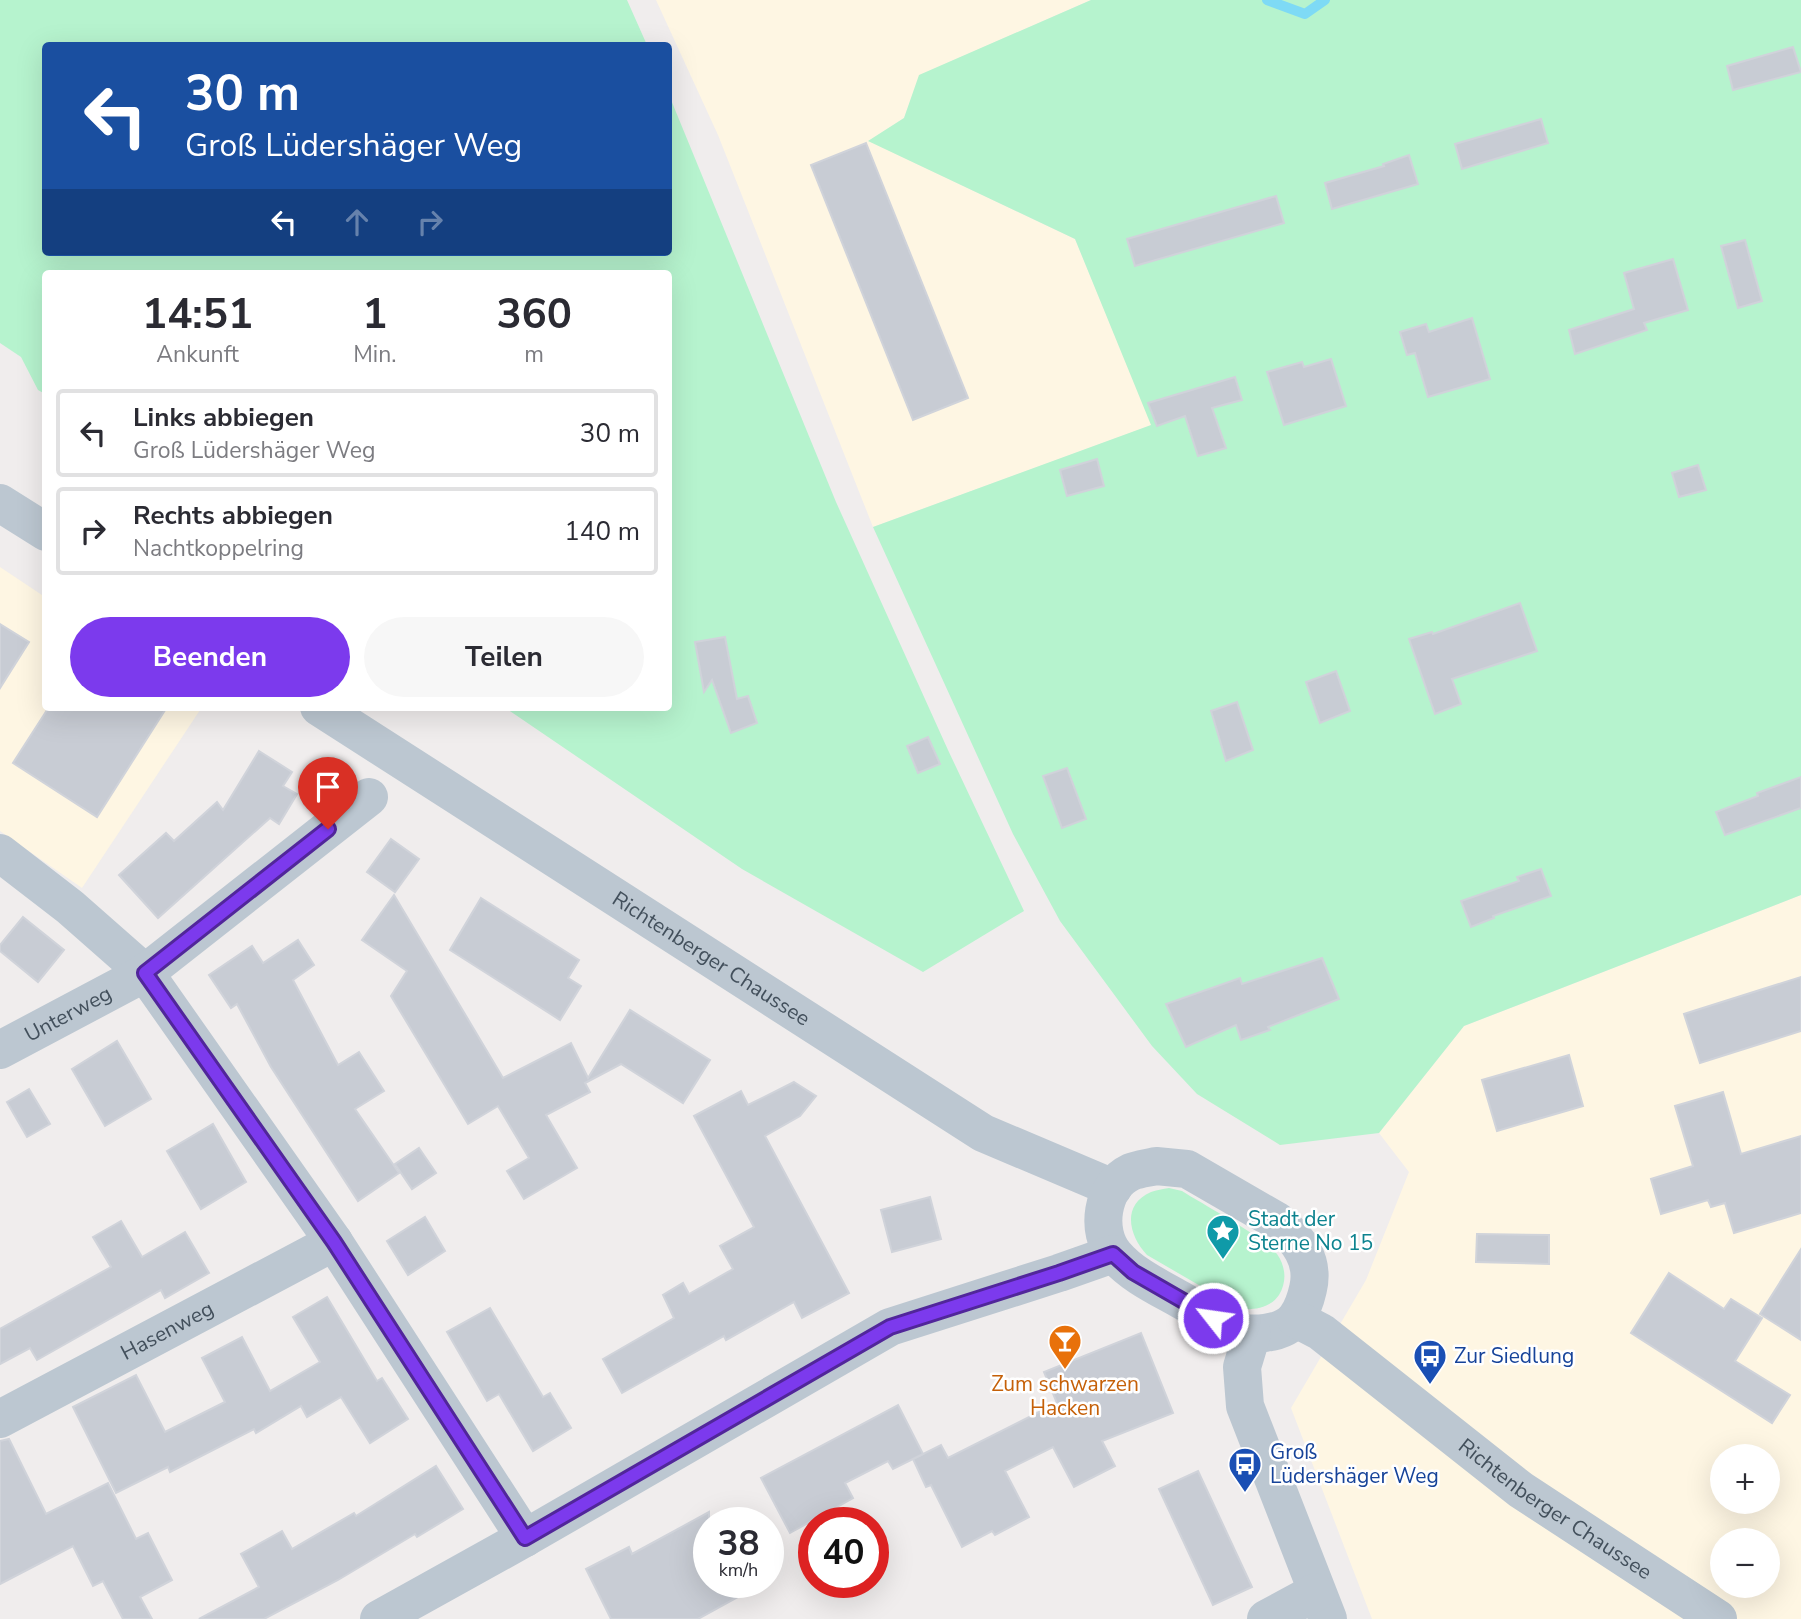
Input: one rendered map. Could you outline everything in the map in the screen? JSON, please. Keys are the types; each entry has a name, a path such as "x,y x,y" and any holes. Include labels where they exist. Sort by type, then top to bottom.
{"street":[{"path":"0,503 42,529"},
{"name":"Richtenberger Chaussee","path":"325,711 984,1133 1112,1188"},
{"name":"Unterweg","path":"0,1049 145,973 369,797"},
{"path":"0,853 70,907 145,973 334,1242 525,1538"},
{"path":"1156,1166 1186,1170 1277,1221 1302,1247 1310,1267 1306,1298 1296,1319 1283,1328 1252,1334 1233,1330 1133,1272 1113,1254 1104,1232 1104,1209 1112,1188 1129,1173 1156,1166"},
{"name":"Hasenweg","path":"0,1419 334,1242"},
{"path":"379,1619 525,1538 890,1327 1113,1254"},
{"name":"Richtenberger Chaussee","path":"1296,1319 1321,1332 1521,1490 1718,1619"},
{"path":"1252,1334 1242,1367 1245,1406 1322,1605 1266,1619"}],"shaded area":[{"path":"656,0 1091,0 920,75 904,118 869,141 1075,239 1152,425 873,527 718,135"},
{"path":"0,567 42,595 42,711 199,711 82,888 0,831"},
{"path":"1801,895 1801,1619 1372,1619 1291,1408 1366,1280 1409,1172 1379,1133 1464,1026"}],"green space":[{"path":"0,0 627,0 646,42 42,42 42,256 672,256 672,102 836,502 1024,911 923,972 742,869 510,711 672,711 672,270 42,270 42,392 38,390 21,357 0,343"},
{"path":"1091,0 1801,0 1801,895 1464,1026 1379,1133 1280,1145 1197,1094 1152,1046 1060,921 1013,834 873,527 1151,425 1075,239 868,141 904,118 919,75"},
{"path":"1169,1188 1182,1191 1233,1221 1277,1254 1282,1264 1284,1280 1282,1290 1271,1303 1262,1307 1240,1309 1147,1255 1132,1230 1132,1213 1141,1198 1153,1191"}],"building":[{"path":"1793,47 1801,72 1733,90 1727,66"},
{"path":"1541,119 1548,143 1462,169 1455,144"},
{"path":"866,143 968,398 913,420 811,165"},
{"path":"1409,155 1418,184 1332,209 1325,183 1384,166 1383,164"},
{"path":"1276,196 1284,223 1135,266 1127,239"},
{"path":"1745,240 1762,301 1738,308 1721,246"},
{"path":"1673,259 1688,310 1644,323 1647,330 1575,354 1569,330 1634,309 1624,273"},
{"path":"1472,318 1490,379 1428,397 1415,353 1407,355 1400,332 1426,324 1429,332"},
{"path":"1331,359 1346,406 1284,425 1267,372 1302,362 1304,367"},
{"path":"1235,377 1242,400 1212,408 1226,448 1198,456 1185,416 1157,426 1148,403"},
{"path":"1097,459 1104,486 1067,496 1060,470"},
{"path":"1698,465 1706,490 1679,497 1672,473"},
{"path":"1520,603 1537,651 1452,679 1461,704 1435,714 1409,639 1432,632 1433,634"},
{"path":"0,624 29,642 0,688"},
{"path":"725,637 737,699 748,696 757,723 731,733 712,680 704,692 695,642"},
{"path":"1336,671 1350,711 1320,723 1306,682"},
{"path":"1237,702 1253,750 1226,761 1211,711"},
{"path":"46,711 164,711 97,817 13,763"},
{"path":"928,737 940,764 918,773 907,746"},
{"path":"259,751 292,772 283,786 297,794 279,824 270,818 158,918 119,875 166,833 174,841 217,802 223,810"},
{"path":"1067,768 1086,819 1062,828 1043,776"},
{"path":"1801,777 1801,808 1725,835 1716,812"},
{"path":"391,839 419,859 395,892 367,872"},
{"path":"1541,869 1551,896 1493,916 1494,918 1471,927 1461,901 1519,881 1517,877"},
{"path":"394,895 503,1078 571,1043 588,1078 630,1010 710,1060 683,1103 621,1064 585,1083 590,1092 546,1115 577,1168 524,1199 507,1171 529,1158 498,1106 468,1124 391,996 407,971 362,940"},
{"path":"481,898 579,960 568,978 581,986 560,1020 450,950"},
{"path":"23,917 64,950 38,982 0,951 0,945"},
{"path":"298,940 314,965 293,980 338,1065 359,1052 384,1091 355,1109 399,1173 358,1201 271,1067 237,1004 231,1008 209,975 252,946 263,963"},
{"path":"1322,958 1339,999 1241,1040 1236,1025 1186,1047 1166,1004 1240,978 1242,984"},
{"path":"1801,977 1801,1031 1700,1063 1684,1014"},
{"path":"117,1041 151,1099 105,1126 72,1069"},
{"path":"1569,1055 1583,1106 1497,1131 1482,1080"},
{"path":"794,1082 816,1096 800,1116 765,1136 849,1293 802,1318 794,1302 726,1340 724,1336 622,1393 603,1359 674,1318 663,1295 683,1283 689,1294 733,1269 720,1246 754,1227 694,1116 741,1091 748,1105"},
{"path":"29,1089 50,1124 27,1137 7,1102"},
{"path":"1723,1092 1741,1154 1801,1136 1801,1213 1734,1233 1725,1203 1711,1207 1708,1200 1661,1214 1651,1179 1693,1166 1675,1106"},
{"path":"213,1124 246,1182 201,1209 167,1151"},
{"path":"419,1148 436,1173 412,1189 395,1164"},
{"path":"930,1197 941,1239 892,1252 881,1210"},
{"path":"425,1217 445,1251 408,1275 387,1241"},
{"path":"121,1221 142,1257 185,1232 209,1273 165,1298 161,1290 37,1360 30,1348 0,1364 0,1329 111,1267 93,1237"},
{"path":"1477,1234 1549,1235 1549,1264 1476,1262"},
{"path":"1801,1249 1801,1340 1760,1314"},
{"path":"1669,1273 1724,1309 1731,1299 1762,1318 1735,1361 1790,1395 1772,1423 1631,1333"},
{"path":"327,1297 377,1381 382,1378 408,1419 370,1443 341,1397 307,1417 301,1406 256,1433 254,1429 170,1472 168,1467 116,1493 73,1407 136,1375 165,1432 225,1402 202,1358 242,1337 270,1391 320,1362 293,1317"},
{"path":"490,1308 543,1397 550,1393 571,1428 533,1451 499,1394 487,1401 447,1332"},
{"path":"1141,1333 1173,1413 1102,1441 1115,1466 1074,1487 1053,1447 1005,1471 1029,1517 995,1535 992,1531 962,1547 931,1485 926,1487 913,1459 941,1445 948,1458 1057,1403 1044,1372"},
{"path":"898,1405 923,1454 893,1469 888,1461 845,1483 853,1498 837,1507 798,1507 798,1529 790,1533 784,1522 784,1507 776,1507 761,1478"},
{"path":"9,1439 46,1514 108,1483 136,1539 148,1533 172,1580 140,1597 152,1619 123,1619 103,1581 93,1586 73,1546 0,1584 0,1441"},
{"path":"436,1466 463,1509 417,1537 415,1534 338,1580 264,1619 199,1619 259,1587 241,1554 282,1531 292,1549 354,1513 356,1516"},
{"path":"1198,1471 1252,1587 1213,1605 1159,1489"},
{"path":"693,1521 693,1598 736,1598 698,1619 611,1619 586,1569 629,1547 632,1554"}],"waterway":[{"path":"1267,0 1305,14 1325,0"}],"place":[{"name":"Stadt der Sterne No 15","path":"1223,1261"},
{"name":"Zum schwarzen Hacken","path":"1065,1371"},
{"name":"Zur Siedlung","path":"1430,1386"},
{"name":"Groß Lüdershäger Weg","path":"1245,1494"}],"route":[{"path":"328,829 145,973 334,1242 525,1538 890,1327 1113,1254 1133,1272 1213,1318"}]}
